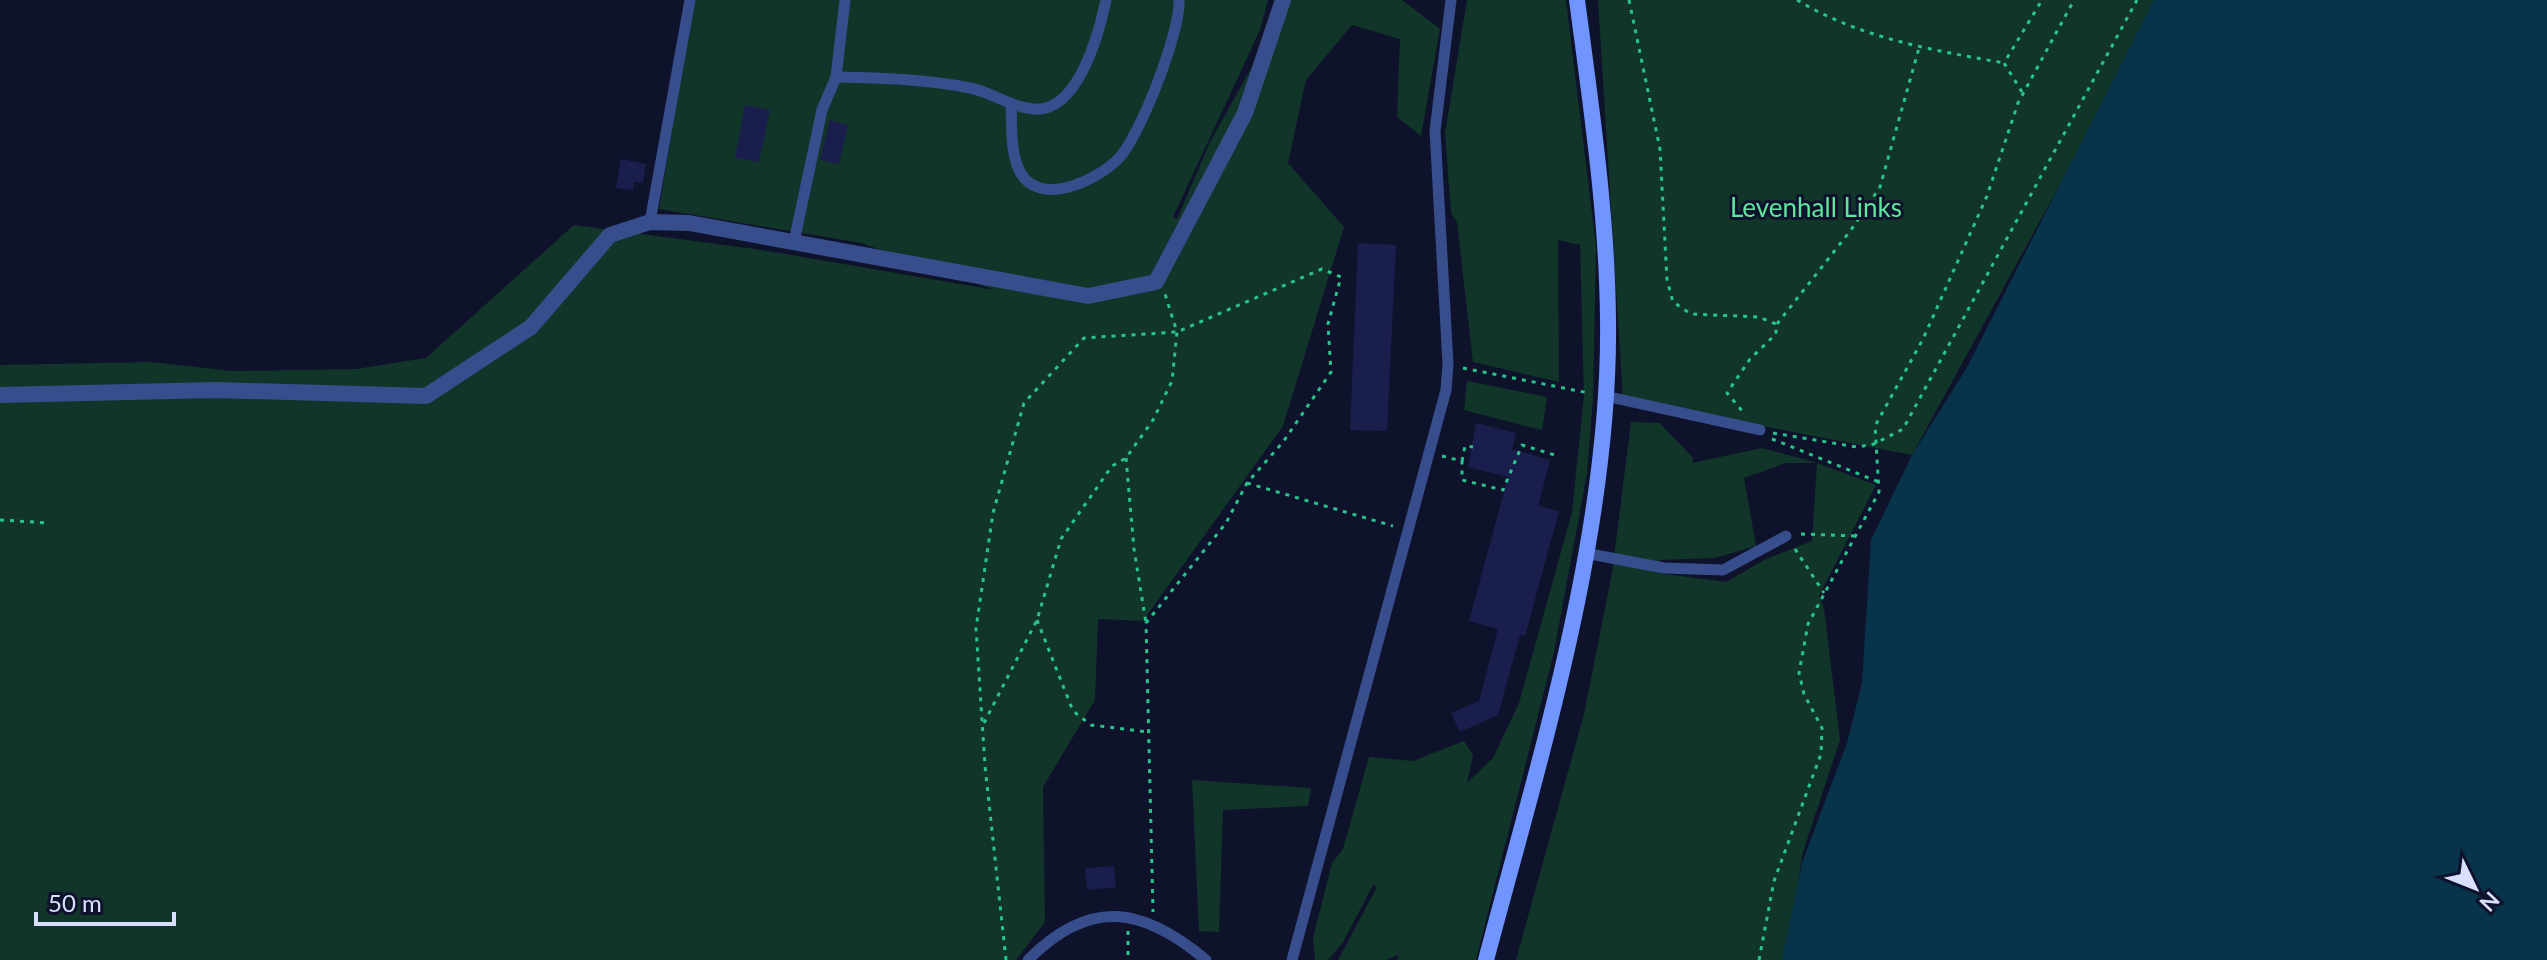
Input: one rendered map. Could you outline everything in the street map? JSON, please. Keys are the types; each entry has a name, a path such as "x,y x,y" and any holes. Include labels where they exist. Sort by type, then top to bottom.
{"main road":[{"path":"1486,960 1553,704 1598,476 1609,321 1604,226 1577,0"}],"street":[{"path":"0,395 215,390 426,396 531,327 610,235 650,222 689,223 1088,296 1156,282 1245,113 1283,0"}],"lane":[{"path":"650,222 690,0"},
{"path":"794,242 822,110 836,77 845,0"},
{"path":"836,77 940,82 979,89 1035,110 1054,105 1075,84 1094,50 1106,0"},
{"path":"1011,103 1013,148 1019,172 1039,188 1064,189 1096,177 1118,159 1134,139 1159,76 1179,0"},
{"path":"1292,960 1446,390 1448,364 1435,131 1451,0"},
{"path":"1605,396 1760,430"},
{"path":"1585,553 1664,568 1723,570 1786,536"},
{"path":"1028,960 1059,932 1092,919 1127,915 1174,933 1206,960"}],"path":[{"path":"1629,0 1660,149 1667,280 1673,302 1691,314 1759,317 1776,324"},
{"path":"1797,0 1832,21 1919,48 2004,63 2023,94"},
{"path":"2004,63 2042,0"},
{"path":"1759,960 1774,881 1821,754 1822,728 1804,694 1799,673 1808,624 1879,492 1875,426 1923,339 1987,196 2023,94 2074,0"},
{"path":"1760,430 1857,447 1874,444 1903,429 2137,0"},
{"path":"1879,482 1773,441 1727,393 1750,359 1776,334 1776,324 1851,230 1880,187 1919,48"},
{"path":"1006,960 976,628 993,513 1024,403 1084,338 1177,332 1322,269 1341,277 1328,324 1331,372 1283,442 1247,483 1226,523 1146,623"},
{"path":"983,727 1037,620 1061,539 1112,466 1126,458 1153,420 1172,381 1177,332 1167,296"},
{"path":"1448,364 1605,396"},
{"path":"1473,447 1465,446 1462,480 1503,490 1522,445 1558,456"},
{"path":"1430,453 1462,461"},
{"path":"1126,458 1134,549 1146,623 1153,923"},
{"path":"1247,483 1409,531"},
{"path":"0,520 49,523"},
{"path":"1786,536 1857,536"},
{"path":"1786,536 1824,593"},
{"path":"1037,620 1073,711 1091,725 1149,732"},
{"path":"1127,915 1128,960"}],"green space":[{"path":"694,0 1268,0 1260,30 1173,217 1177,219 1210,142 1289,0 1402,0 1440,29 1421,136 1397,117 1400,39 1352,25 1306,80 1288,163 1344,227 1283,426 1143,621 1098,619 1095,700 1043,787 1045,922 1016,960 0,960 0,365 151,362 233,371 356,369 426,358 574,225 762,250 995,290 861,243 659,209"},
{"path":"1467,0 1566,0 1596,247 1593,400 1587,473 1554,652 1476,960 1397,960 1399,954 1387,960 1338,960 1377,887 1373,885 1343,942 1328,960 1315,960 1313,938 1332,863 1343,849 1369,757 1413,761 1464,741 1473,755 1467,783 1493,758 1519,703 1572,512 1584,396 1580,245 1558,240 1559,382 1473,362 1457,222 1451,213 1445,133"},
{"name":"Levenhall Links","path":"1598,0 2161,0 1912,455 1623,399"},
{"path":"1467,381 1547,397 1542,430 1464,410"},
{"path":"1631,422 1660,423 1693,458 1692,463 1762,448 1817,463 1876,485 1819,596 1824,608 1840,740 1803,852 1785,960 1516,960 1584,714 1612,573","holes":["1786,463 1817,463 1812,541 1766,559 1726,582 1657,573 1659,560 1715,558 1756,546 1744,478"]},
{"path":"1192,780 1311,788 1308,806 1223,810 1219,932 1199,931"}],"water":[{"path":"2154,0 2547,0 2547,960 1782,960 1802,863 1847,743 1862,683 1871,540 1912,455 1966,369"}],"building":[{"path":"745,105 770,110 759,162 735,158"},
{"path":"830,120 848,125 839,164 820,160"},
{"path":"621,159 646,164 643,183 634,182 633,190 616,188"},
{"path":"1358,243 1396,245 1387,431 1350,430"},
{"path":"1476,423 1516,433 1512,449 1550,460 1538,506 1559,511 1525,636 1520,635 1498,715 1460,732 1451,713 1479,701 1498,629 1469,621 1508,477 1468,467"},
{"path":"1114,866 1116,887 1087,890 1085,868"}]}
